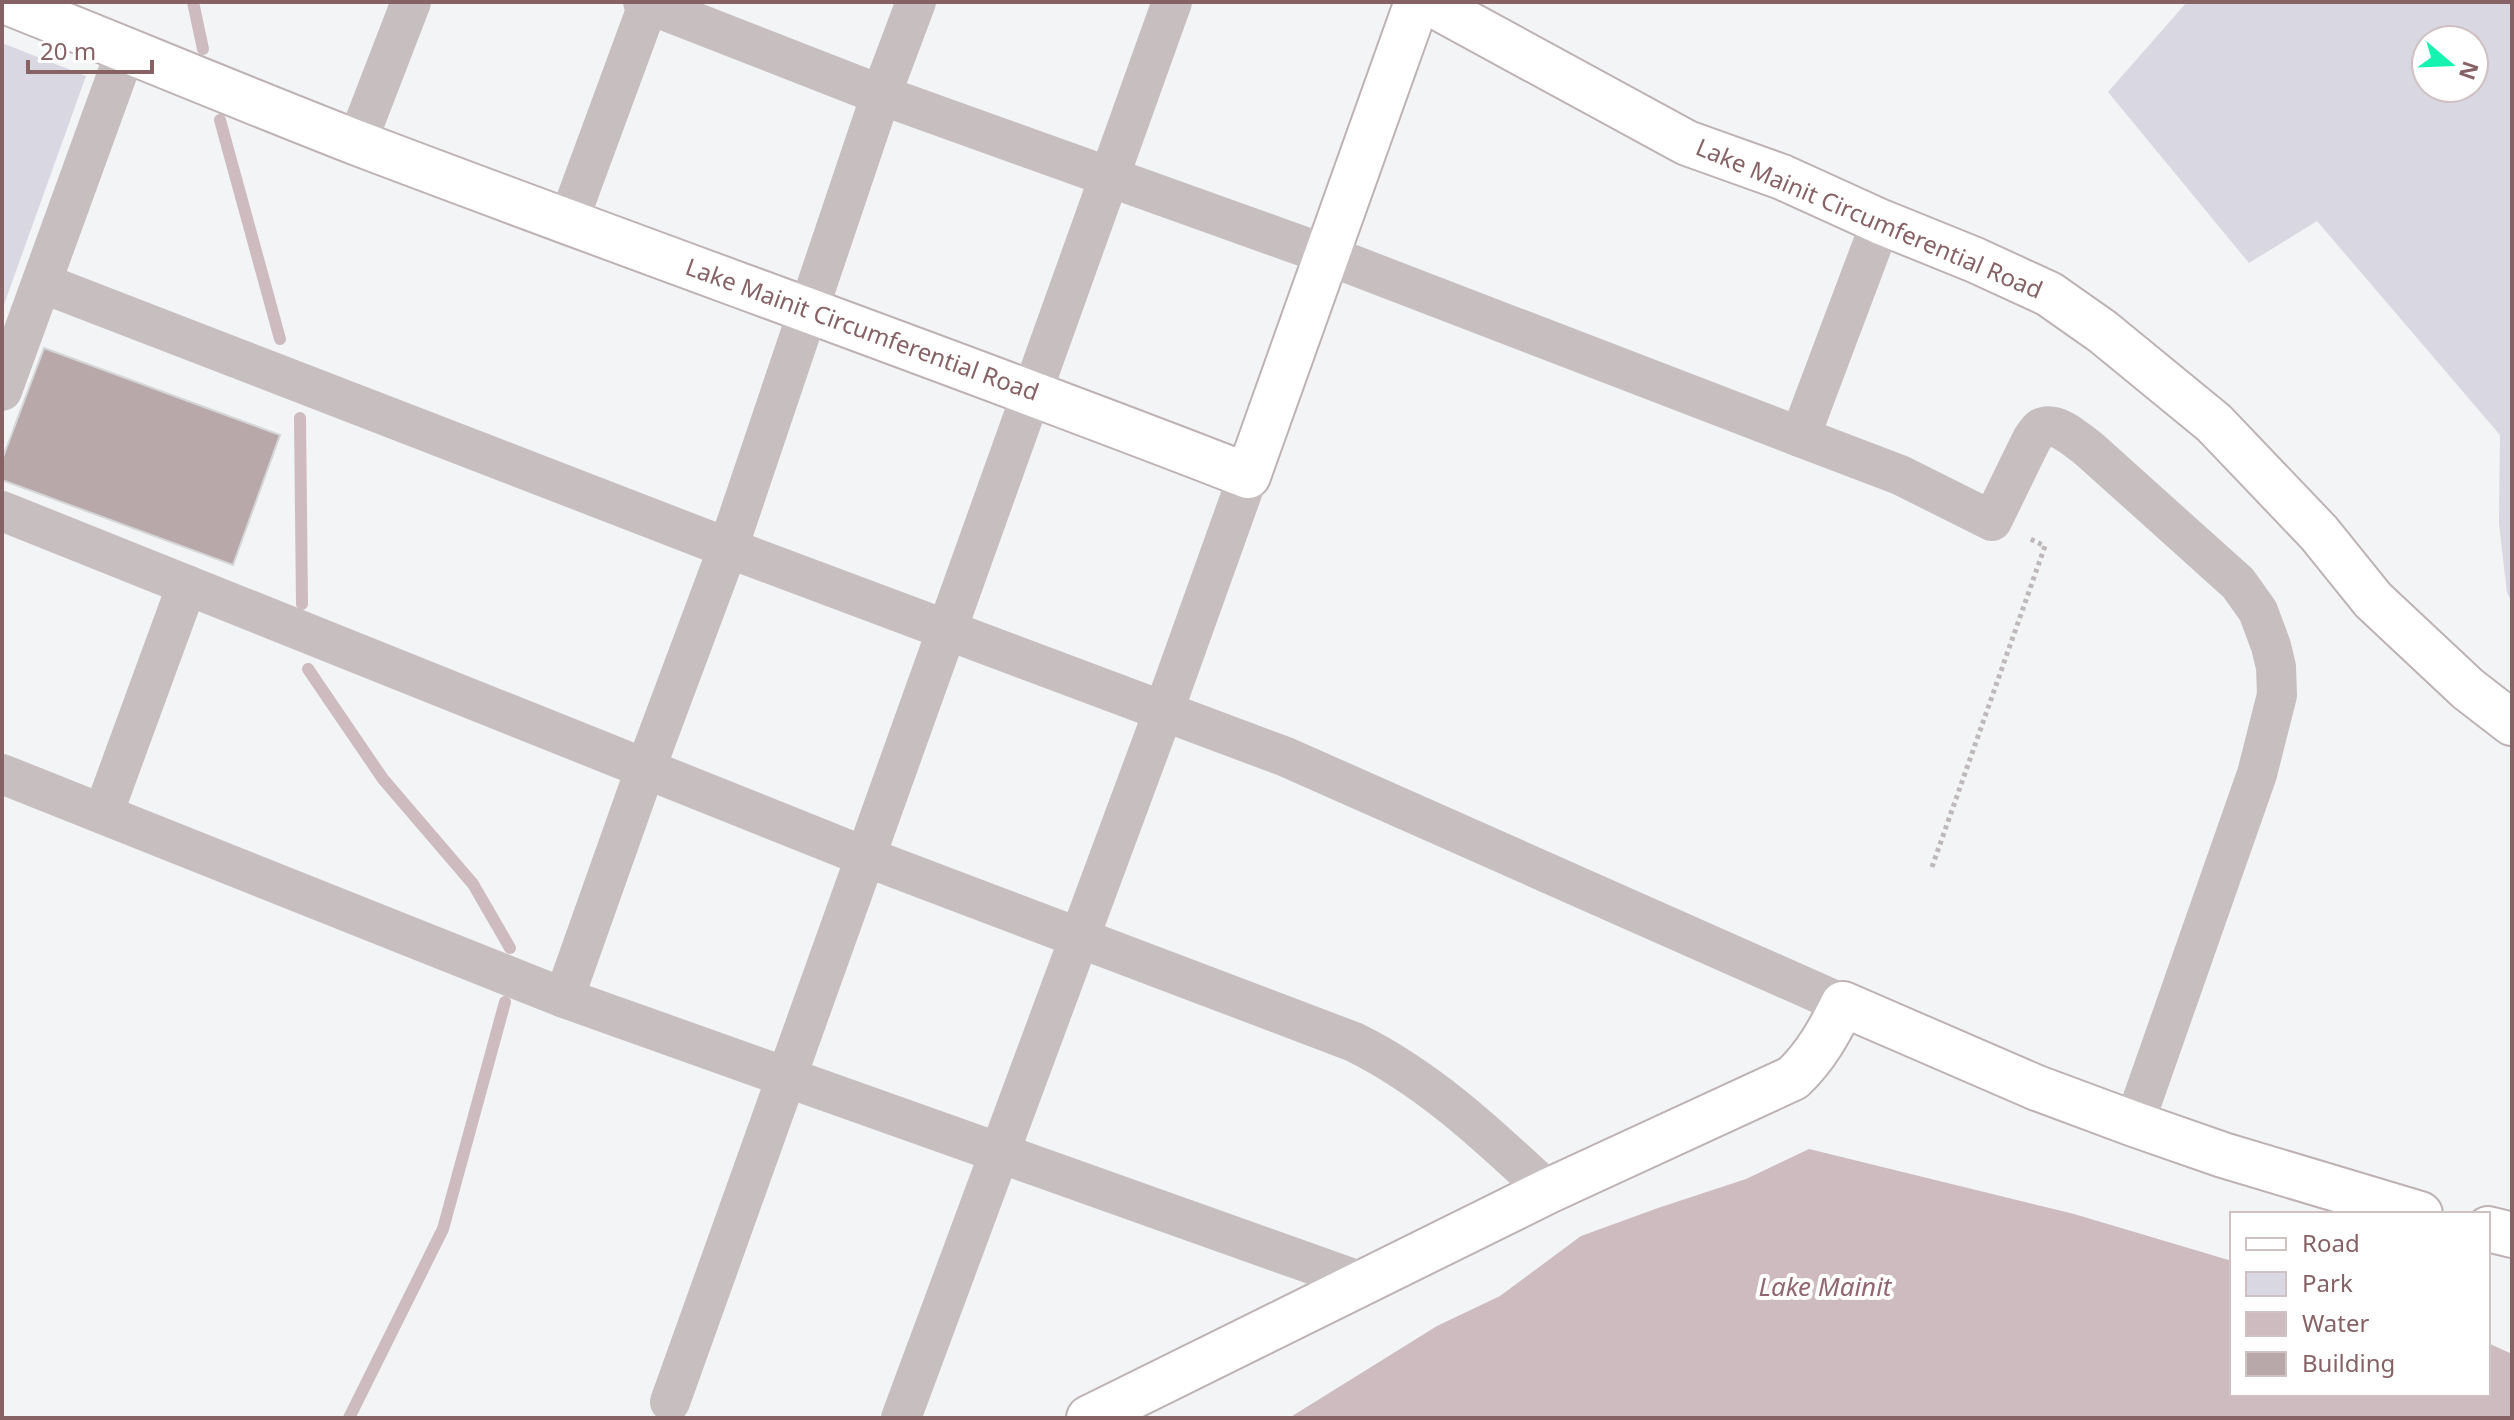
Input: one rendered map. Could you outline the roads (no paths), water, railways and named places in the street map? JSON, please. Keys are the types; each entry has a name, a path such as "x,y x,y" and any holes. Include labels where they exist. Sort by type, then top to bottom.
{"main road":[{"name":"Lake Mainit Circumferential Road","path":"7,2 357,142 808,311 1033,391 1248,476"},
{"path":"1248,476 1417,2"},
{"name":"Lake Mainit Circumferential Road","path":"1428,2 1687,143 1782,177 2049,294 2103,332 2214,423 2319,533 2373,600 2468,689 2512,723"},
{"path":"1089,1418 1548,1191 1793,1078 1824,1042 1843,1004 2037,1088 2134,1124 2223,1155 2413,1212"},
{"path":"2490,1230 2512,1235"}],"street":[{"path":"357,142 411,2"},
{"path":"564,998 728,548 881,95 916,2"},
{"path":"670,1402 1172,2"},
{"path":"568,222 646,4 881,95 1327,255 1900,475 1992,521 2032,439 2041,428 2051,427 2066,432 2238,583 2258,611 2276,667 2277,695 2257,774 2134,1124"},
{"path":"2,391 126,50"},
{"path":"1800,437 1881,222"},
{"path":"42,283 728,548 1286,757 1843,1004"},
{"path":"901,1418 1248,476"},
{"path":"2,511 866,857 1354,1042 1385,1057 1426,1084 1476,1124 1548,1191"},
{"path":"103,814 187,585"},
{"path":"2,774 564,998 1365,1283"}],"water":[{"name":"Lake Mainit","path":"1809,1149 2074,1214 2230,1260 2230,1396 2490,1396 2490,1344 2512,1354 2512,1418 1289,1418 1437,1326 1500,1296 1581,1236 1746,1179"}],"waterway":[{"path":"193,2 203,49"},
{"path":"220,120 280,339"},
{"path":"300,418 302,604"},
{"path":"308,669 383,779 473,884 510,948"},
{"path":"349,1418 443,1229 505,1002"}]}
